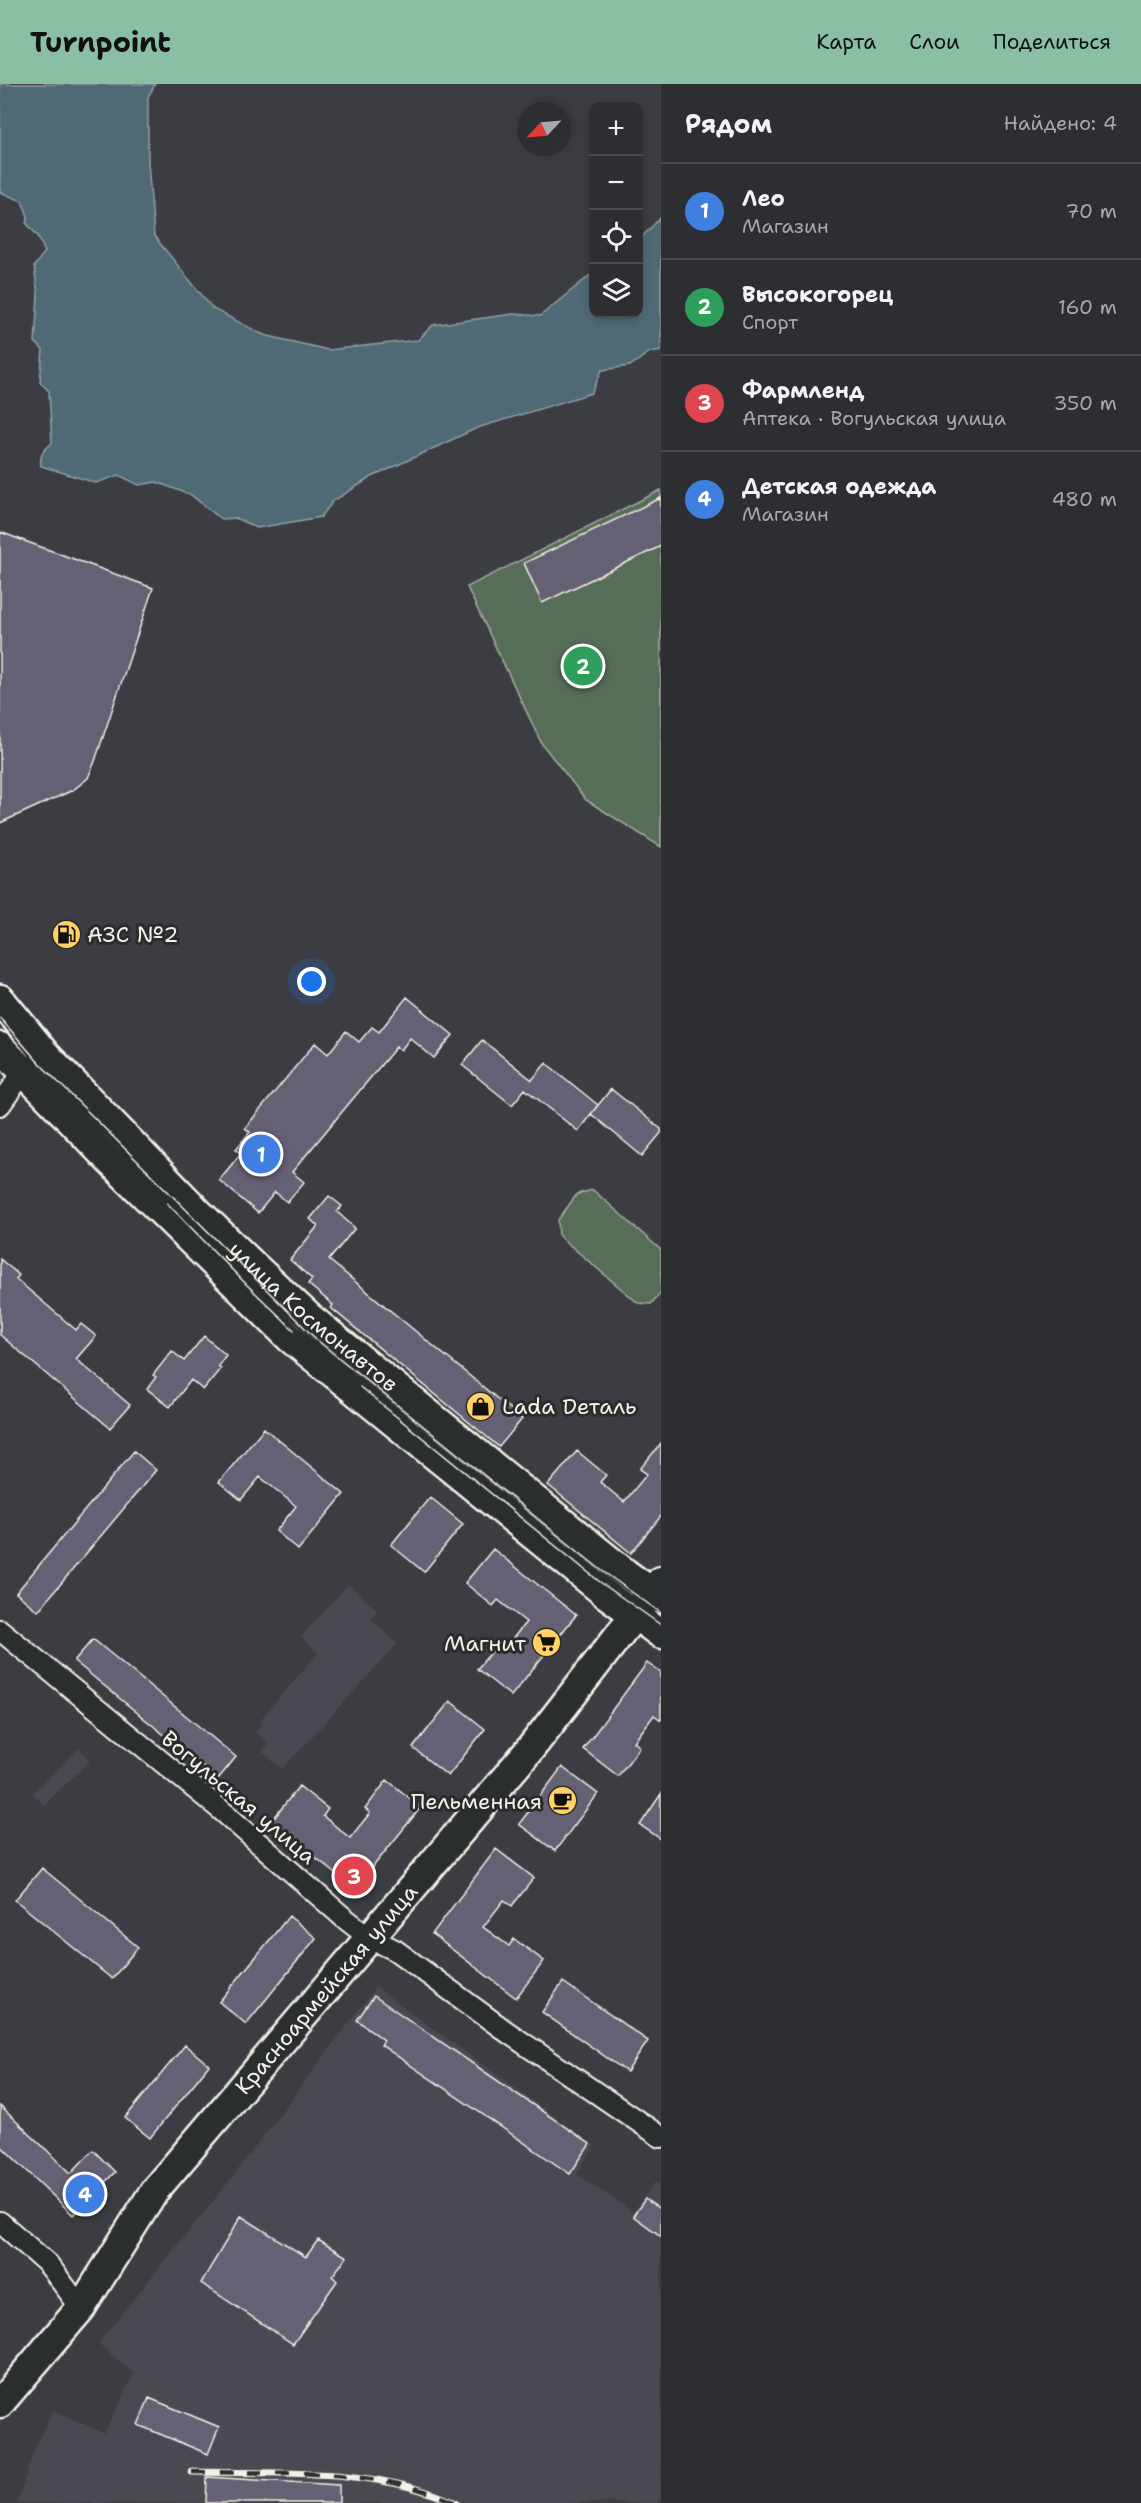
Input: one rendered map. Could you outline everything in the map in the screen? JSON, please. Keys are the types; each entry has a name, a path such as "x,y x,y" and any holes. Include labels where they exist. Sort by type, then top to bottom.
{"main road":[{"name":"улица Космонавтов","path":"0,999 45,1054 197,1211 310,1318 625,1573 658,1590"},
{"name":"улица Космонавтов","path":"0,1047 120,1171 290,1338 632,1615 661,1635"},
{"name":"Красноармейская улица","path":"0,2403 81,2308 155,2190 531,1748 632,1615 658,1590"}],"street":[{"path":"0,1105 23,1073 45,1054"},
{"name":"Вогульская улица","path":"0,1630 221,1810 370,1938 395,1950 507,2032 661,2137"},
{"path":"0,2222 48,2264 81,2308"}],"shaded area":[{"path":"348,1584 378,1610 371,1619 398,1644 282,1769 262,1752 268,1744 255,1732 263,1724 260,1720 318,1653 301,1637"},
{"path":"79,1748 90,1761 44,1805 32,1793"},
{"path":"376,1987 595,2146 577,2174 633,2212 655,2182 661,2186 661,2497 657,2503 17,2503 35,2447 53,2410 104,2433 134,2374 98,2343 231,2179"}],"green space":[{"path":"661,490 661,847 586,800 542,744 467,587"},
{"path":"593,1190 661,1250 661,1292 651,1304 638,1303 559,1236 558,1220 577,1194"}],"water":[{"path":"0,84 155,84 148,97 148,162 154,236 213,309 264,335 328,350 418,340 433,325 513,314 540,316 589,276 589,318 643,318 643,236 661,217 661,350 650,352 630,366 602,370 592,393 477,428 370,478 333,501 321,517 257,528 235,518 221,519 191,495 156,482 139,485 119,475 96,483 41,466 43,453 52,443 49,391 40,382 43,350 35,342 38,295 34,266 45,252 38,236 26,223 28,216 22,201 0,192"}],"building":[{"path":"661,498 661,546 542,603 524,563"},
{"path":"0,532 153,588 88,778 73,790 0,823"},
{"path":"407,997 453,1035 434,1058 410,1038 401,1050 396,1047 292,1172 304,1182 287,1202 275,1192 258,1213 219,1180 241,1153 236,1149 250,1132 245,1128 315,1043 328,1054 346,1031 359,1042 372,1027 379,1032"},
{"path":"482,1040 532,1080 546,1063 598,1105 578,1131 525,1089 512,1105 462,1065"},
{"path":"611,1089 661,1129 661,1133 642,1156 591,1114"},
{"path":"329,1196 342,1206 337,1212 355,1228 329,1260 522,1419 499,1447 331,1308 333,1305 308,1284 312,1279 290,1260 318,1226 310,1219"},
{"path":"0,1259 19,1275 16,1279 76,1330 81,1324 96,1336 76,1359 130,1405 110,1428 0,1335"},
{"path":"204,1336 226,1355 218,1366 221,1368 203,1390 191,1380 170,1407 147,1389 156,1377 153,1375 172,1351 184,1361"},
{"path":"264,1428 344,1494 298,1550 276,1531 296,1506 260,1477 241,1500 219,1482"},
{"path":"661,1443 661,1516 631,1553 548,1485 577,1451 606,1475 600,1482 624,1502 647,1474 640,1469"},
{"path":"134,1451 156,1470 38,1611 16,1593"},
{"path":"430,1497 463,1524 424,1572 391,1545"},
{"path":"493,1549 576,1615 511,1696 477,1669 500,1642 506,1647 526,1622 498,1600 493,1606 465,1583"},
{"path":"93,1639 236,1757 218,1779 74,1661"},
{"path":"647,1663 661,1673 661,1720 654,1715 634,1742 640,1747 618,1776 583,1749"},
{"path":"450,1701 485,1729 448,1776 413,1748"},
{"path":"562,1767 598,1794 555,1851 519,1824"},
{"path":"387,1780 421,1807 355,1889 271,1822 299,1786 328,1809 323,1816 350,1838 370,1813 365,1809"},
{"path":"661,1794 661,1839 640,1825"},
{"path":"496,1849 534,1878 512,1906 504,1900 483,1927 509,1946 514,1939 544,1961 516,1998 432,1934"},
{"path":"42,1868 138,1947 112,1979 15,1900"},
{"path":"289,1916 316,1938 246,2024 219,2002"},
{"path":"563,1982 648,2041 627,2072 542,2012"},
{"path":"374,1996 590,2144 570,2174 381,2045 384,2040 357,2020"},
{"path":"185,2045 209,2065 150,2138 125,2118"},
{"path":"0,2106 71,2173 93,2150 115,2172 73,2215 0,2145"},
{"path":"645,2199 661,2210 661,2236 633,2216"},
{"path":"241,2216 306,2257 318,2240 347,2257 332,2276 337,2281 293,2344 201,2283"},
{"path":"149,2398 219,2427 208,2454 138,2425"},
{"path":"207,2477 339,2485 339,2503 206,2503"}],"tram line":[{"path":"0,1018 40,1064 317,1340 601,1570 661,1613"},
{"path":"167,1203 294,1330"},
{"path":"360,1387 600,1582 661,1625"}],"railway":[{"path":"192,2472 293,2473 360,2477 425,2491 456,2503"}],"place":[{"name":"Высокогорец","path":"583,666"},
{"name":"АЗС №2","path":"66,934"},
{"name":"Лео","path":"261,1154"},
{"name":"Lada Dеталь","path":"481,1406"},
{"name":"Магнит","path":"547,1643"},
{"name":"Пельменная","path":"563,1801"},
{"name":"Фармленд","path":"354,1876"},
{"name":"Детская одежда","path":"85,2194"}]}
